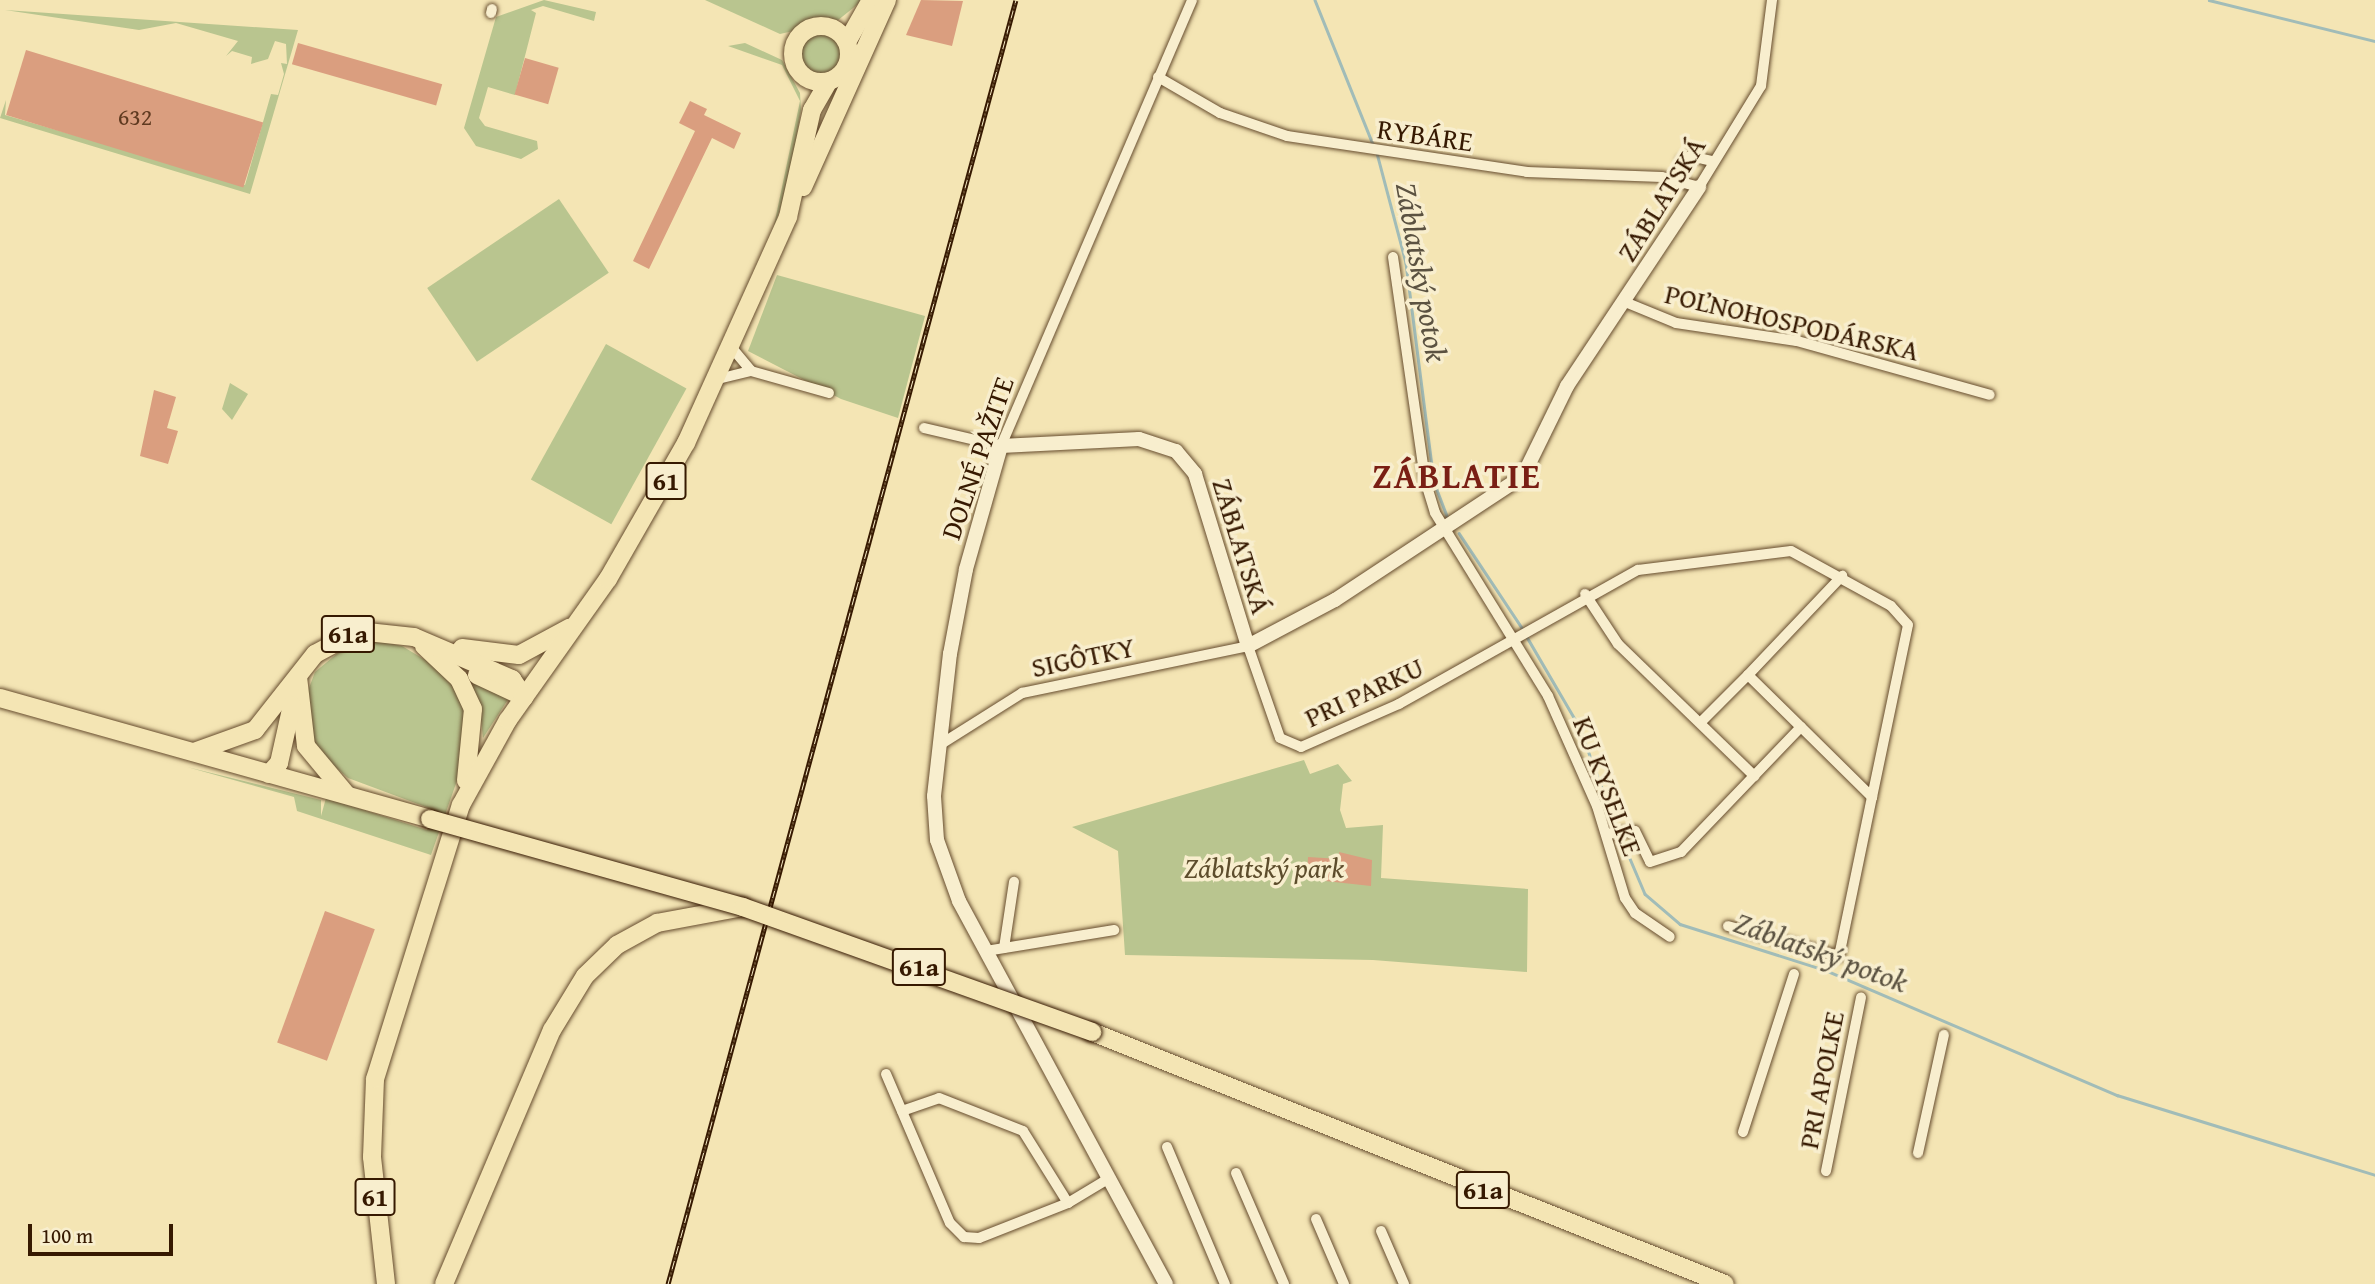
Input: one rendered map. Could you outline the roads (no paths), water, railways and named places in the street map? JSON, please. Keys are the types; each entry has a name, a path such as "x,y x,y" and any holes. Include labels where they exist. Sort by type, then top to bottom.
{"main road":[{"name":"61","path":"794,202 812,110 828,82 846,66 847,42 858,15 871,0"},
{"name":"61","path":"386,1284 372,1157 375,1079 461,805 524,697 578,623 658,496 718,379 794,202 887,0"},
{"name":"61","path":"812,110 803,76 793,60 796,40 811,28 830,27 858,15"},
{"path":"830,27 847,42"},
{"path":"803,76 828,82"},
{"name":"61a","path":"194,752 255,730 315,654 349,634 378,629 489,655 519,655 578,623"},
{"name":"61a","path":"414,637 512,679 524,697"},
{"name":"61a","path":"414,637 459,679 473,709 461,805"},
{"name":"61a","path":"269,774 279,763 298,677"},
{"name":"61a","path":"298,677 306,746 346,794"},
{"name":"61a","path":"0,698 743,907 1092,1032 1725,1284"},
{"path":"444,1284 535,1069 572,994 617,945 657,923 743,907"}],"street":[{"name":"DOLNÉ PAŽITE","path":"1166,1284 986,951 940,855 933,810 966,569 1001,446 1192,0"},
{"name":"ZÁBLATSKÁ","path":"924,428 1001,446 1139,439 1176,452 1195,474 1248,646 1446,529 1523,477 1567,386 1625,302 1699,187 1711,161 1761,86 1772,0"},
{"name":"RYBÁRE","path":"1157,77 1250,125 1366,149 1527,172 1662,177 1699,187"},
{"path":"1682,184 1682,161 1690,156 1711,161"},
{"path":"1393,257 1425,481 1446,529"},
{"name":"POĽNOHOSPODÁRSKA","path":"1625,302 1676,323 1797,341 1990,396"},
{"path":"732,348 751,371"},
{"path":"718,379 751,371 829,393"},
{"name":"KU KYSELKE","path":"1446,529 1517,638 1608,834 1635,914 1670,937"},
{"path":"1517,638 1585,594 1638,570 1791,551 1842,576 1891,606 1908,625 1839,956 1728,926"},
{"path":"1701,722 1842,576"},
{"path":"1585,594 1618,644 1754,776"},
{"name":"PRI PARKU","path":"1248,646 1280,738 1292,748 1399,704 1517,638"},
{"name":"SIGÔTKY","path":"941,744 1022,693 1248,646"},
{"path":"1748,674 1872,797"},
{"name":"KU KYSELKE","path":"1608,834 1635,831 1650,862 1664,861 1681,852 1801,727"},
{"path":"1004,948 1014,882"},
{"path":"986,951 1114,930"},
{"path":"1743,1132 1794,974"},
{"name":"PRI APOLKE","path":"1826,1171 1861,998"},
{"path":"1918,1153 1944,1035"},
{"path":"886,1074 959,1234 979,1238 1068,1203 1108,1179"},
{"path":"902,1111 939,1098 1023,1131 1036,1143 1068,1203"},
{"path":"1167,1147 1224,1284"},
{"path":"1236,1173 1284,1284"},
{"path":"1316,1219 1344,1284"},
{"path":"1381,1231 1404,1284"}],"waterway":[{"name":"Záblatský potok","path":"1315,0 1374,147"},
{"path":"2209,0 2375,41"},
{"name":"Záblatský potok","path":"1377,153 1406,263 1434,482 1448,519"},
{"name":"Záblatský potok","path":"1459,533 1524,631"},
{"name":"Záblatský potok","path":"1527,637 1579,726 1617,829"},
{"name":"Záblatský potok","path":"1620,835 1645,894 1680,924 1825,970 2117,1095 2375,1175"}],"railway":[{"path":"668,1284 1016,0"}],"district":[{"name":"ZÁBLATIE","path":"1457,476"}],"park label":[{"name":"Záblatský park","path":"1264,868"}]}
